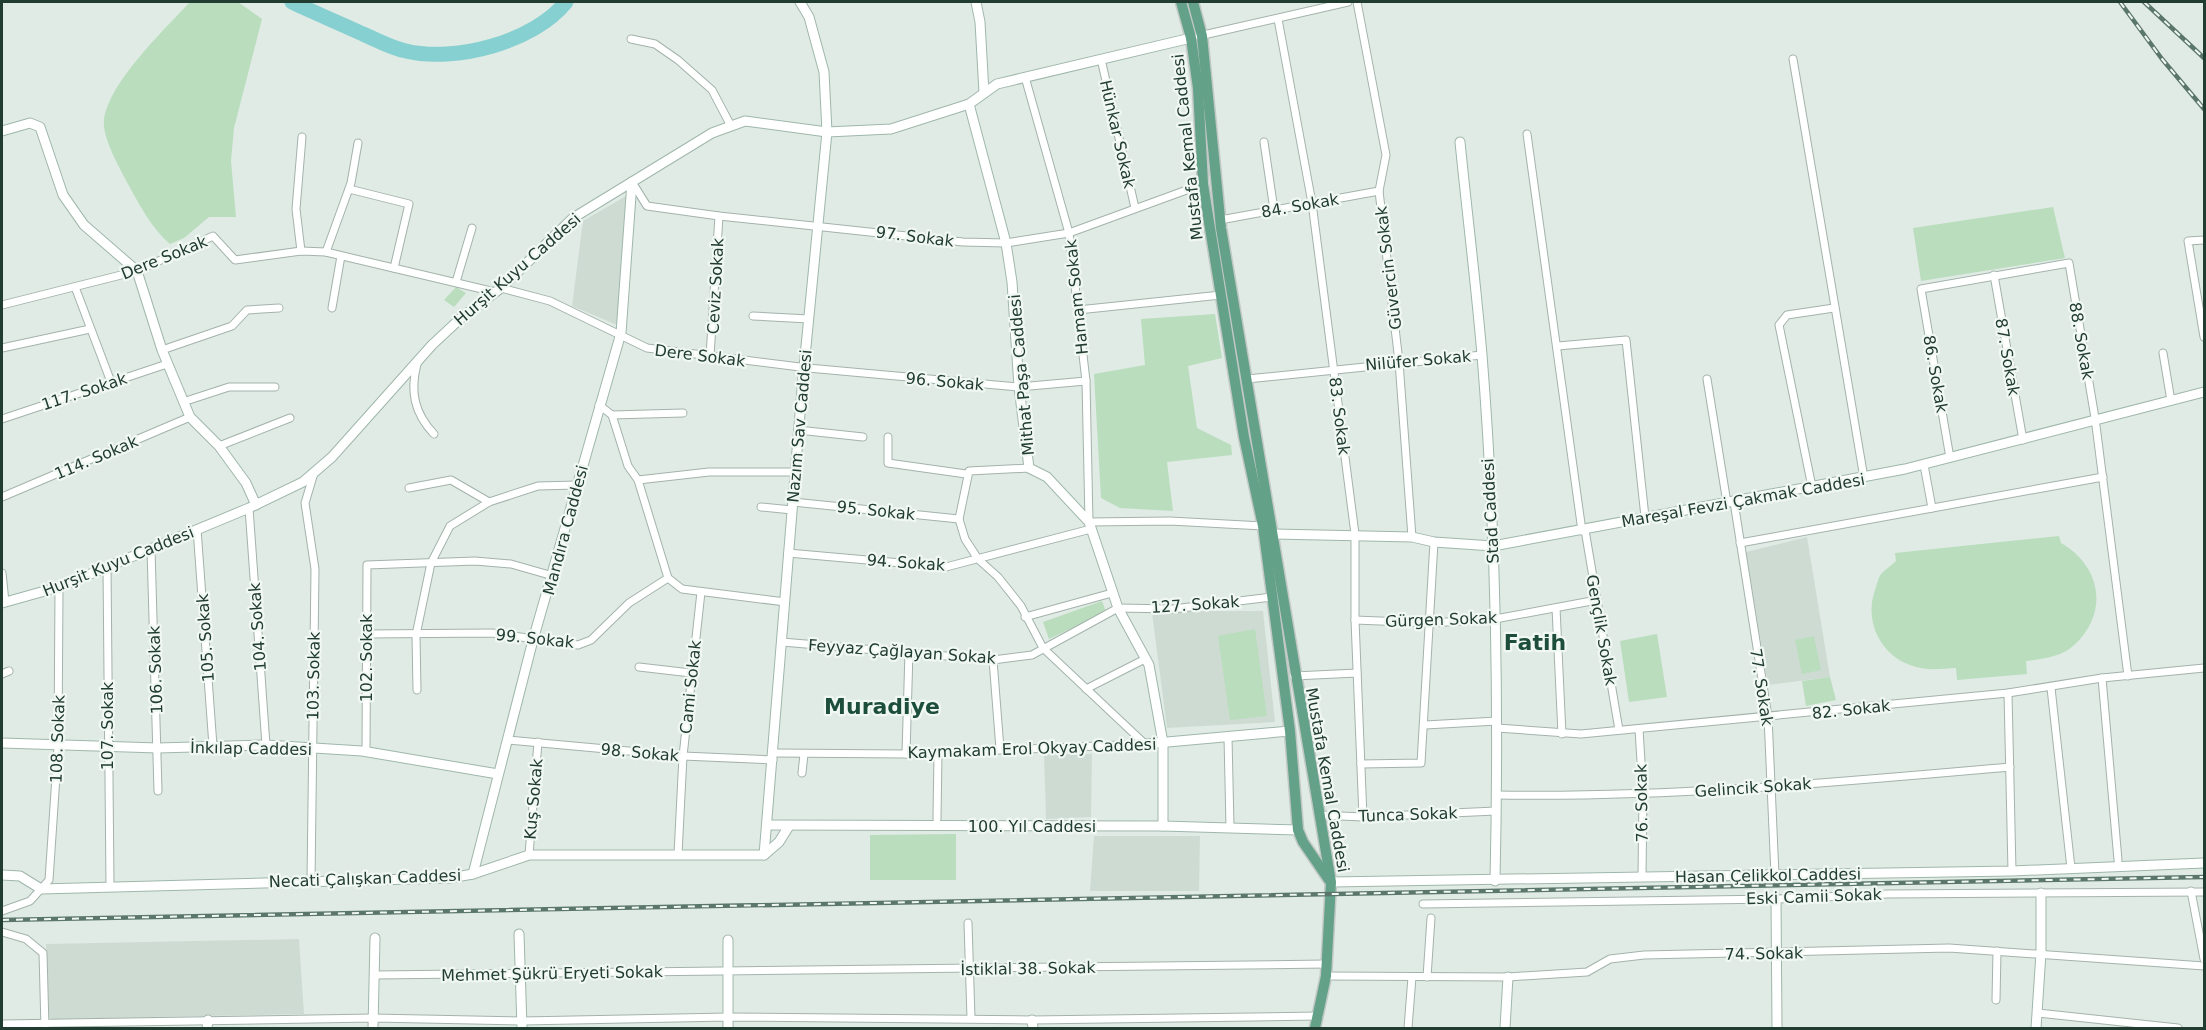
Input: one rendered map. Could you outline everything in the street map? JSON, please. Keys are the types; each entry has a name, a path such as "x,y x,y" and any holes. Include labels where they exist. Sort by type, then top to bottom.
{"main road":[{"name":"Mustafa Kemal Caddesi","path":"1181,2 1196,37 1203,184 1244,437 1263,526 1290,731 1298,825 1303,843 1331,882"},
{"name":"Mustafa Kemal Caddesi","path":"1193,2 1220,220 1274,534 1294,676 1331,882"},
{"path":"1232,362 1244,360"},
{"path":"1244,437 1257,435"},
{"path":"1263,526 1274,534"},
{"path":"1298,825 1319,815"},
{"path":"1303,843 1323,840"},
{"path":"1316,1029 1326,976 1331,882"}],"street":[{"name":"Nazım Sav Caddesi","path":"760,855 767,825 774,756 798,430 827,132 824,72 809,17 800,2"},
{"path":"976,2 980,22 984,93"},
{"path":"1196,37 1347,2"},
{"name":"Güvercin Sokak","path":"1357,2 1386,155 1379,191 1399,362 1413,537"},
{"name":"83. Sokak","path":"1278,19 1312,203 1355,534 1355,620 1363,817"},
{"name":"Hurşit Kuyu Caddesi","path":"3,602 59,587 253,507 303,483 333,457 418,361 462,317 498,290 573,218 712,133 745,121 827,132 891,129 969,104 997,84 1196,37"},
{"path":"631,39 655,44 678,60 712,90 731,126"},
{"name":"Hünkar Sokak","path":"1101,59 1135,208"},
{"path":"1793,59 1864,478"},
{"name":"Hamam Sokak","path":"1025,77 1069,233 1086,381 1090,526"},
{"name":"Mithat Paşa Caddesi","path":"969,104 1006,243 1012,282 1019,387 1029,468 1047,477 1090,526 1112,593 1145,659 1153,682 1163,743 1163,826"},
{"path":"2,131 30,123 40,127 63,195 84,225 136,271 162,351 190,417 219,446 246,483 253,507"},
{"path":"1527,134 1583,531"},
{"path":"301,251 296,209 302,137"},
{"path":"1264,141 1274,210"},
{"name":"Stad Caddesi","path":"1460,142 1482,355 1493,546 1497,725 1495,881"},
{"path":"326,252 349,189 358,143"},
{"name":"97. Sokak","path":"632,182 647,206 963,242 1006,243 1069,233 1203,184"},
{"name":"Mandıra Caddesi","path":"473,874 533,640 553,576 598,405 621,333 632,182"},
{"path":"349,189 409,204 394,268"},
{"name":"84. Sokak","path":"1220,220 1379,191"},
{"name":"Ceviz Sokak","path":"710,356 719,216"},
{"path":"456,282 472,228"},
{"name":"Dere Sokak","path":"2,305 136,271 213,236 235,260 301,251 326,252 550,301 621,333 647,348 804,368"},
{"path":"2205,240 2188,241 2205,338"},
{"path":"332,308 341,256"},
{"name":"88. Sokak","path":"1994,275 2069,263 2095,418 2128,676"},
{"name":"86. Sokak","path":"1950,458 1921,289 1994,275"},
{"name":"87. Sokak","path":"1994,275 2023,440"},
{"path":"75,287 111,382"},
{"path":"1078,310 1221,295"},
{"path":"162,351 232,326 247,310 279,308"},
{"path":"1812,487 1779,326 1787,315 1834,308"},
{"path":"753,316 809,319"},
{"path":"2,348 90,329"},
{"path":"1558,346 1626,340 1645,517"},
{"path":"2163,353 2171,401"},
{"name":"Nilüfer Sokak","path":"1247,379 1333,368 1482,355"},
{"path":"418,361 412,381 414,398 418,414 434,434"},
{"name":"117. Sokak","path":"2,419 167,364"},
{"name":"96. Sokak","path":"804,368 1019,387 1086,381"},
{"name":"77. Sokak","path":"1707,379 1740,543 1768,717 1773,787 1775,875"},
{"path":"183,402 229,387 275,387"},
{"name":"Mareşal Fevzi Çakmak Caddesi","path":"1274,534 1413,537 1434,542 1493,546 1864,478 1924,465 2023,440 2095,418 2205,392"},
{"path":"598,405 612,415 628,466 638,480 668,578 682,589 785,602"},
{"path":"612,415 683,413"},
{"name":"114. Sokak","path":"2,497 190,417"},
{"path":"219,446 290,418"},
{"path":"798,430 863,436"},
{"path":"888,437 888,463 968,472 1029,468"},
{"path":"1924,465 1932,508"},
{"path":"638,480 709,472 795,472"},
{"path":"968,472 959,519 965,539 978,560 998,577 1021,606 1043,648 1145,744"},
{"name":"103. Sokak","path":"312,880 315,569 305,503 314,473"},
{"path":"1740,543 2103,477"},
{"path":"409,488 451,480 489,502"},
{"path":"417,690 416,635 431,562 450,526 489,502 537,486 577,485"},
{"name":"95. Sokak","path":"761,507 792,506 959,519"},
{"name":"104. Sokak","path":"253,507 266,745"},
{"name":"94. Sokak","path":"788,553 946,567 978,560 1090,526 1170,521 1263,526"},
{"name":"105. Sokak","path":"196,529 213,746"},
{"name":"Gençlik Sokak","path":"1583,531 1619,730"},
{"path":"1361,764 1421,763 1434,542"},
{"name":"106. Sokak","path":"151,549 158,791"},
{"path":"431,562 475,561 511,564 553,576"},
{"name":"102. Sokak","path":"366,752 367,565 431,562"},
{"name":"107. Sokak","path":"107,567 106,747 110,885"},
{"path":"2,573 3,602"},
{"name":"99. Sokak","path":"366,634 492,633 578,645 591,640 629,603 668,578"},
{"name":"108. Sokak","path":"41,889 49,880 58,747 59,587"},
{"name":"Cami Sokak","path":"678,854 683,756 701,592"},
{"path":"1025,617 1112,593"},
{"name":"127. Sokak","path":"1119,608 1173,609 1272,597"},
{"name":"Gürgen Sokak","path":"1355,620 1430,623 1495,619 1597,600"},
{"name":"Feyyaz Çağlayan Sokak","path":"782,642 909,651 993,660 1032,655 1119,608"},
{"path":"1556,608 1562,734"},
{"path":"906,754 909,651"},
{"path":"1086,689 1145,659"},
{"path":"993,660 1000,749"},
{"path":"639,667 691,673"},
{"name":"82. Sokak","path":"1425,725 1497,725 1562,734 1639,729 2008,693 2051,688 2102,678 2205,668"},
{"path":"1294,676 1357,673"},
{"path":"2102,678 2118,860"},
{"path":"2051,688 2071,868"},
{"path":"2008,693 2012,871"},
{"name":"76. Sokak","path":"1639,729 1643,794 1642,878"},
{"name":"Kaymakam Erol Okyay Caddesi","path":"774,756 906,754 1145,744 1290,731"},
{"path":"1228,737 1230,827"},
{"name":"98. Sokak","path":"508,740 683,756 774,756"},
{"name":"Kuş Sokak","path":"529,855 538,742"},
{"name":"İnkılap Caddesi","path":"2,743 58,747 158,748 266,745 366,752 498,774"},
{"path":"937,819 938,752"},
{"path":"802,773 804,754"},
{"name":"Gelincik Sokak","path":"1497,795 1643,794 1773,787 2010,767"},
{"name":"Tunca Sokak","path":"1319,815 1363,817 1496,811"},
{"name":"100. Yıl Caddesi","path":"767,825 1230,827 1298,825"},
{"path":"760,855 779,842 789,826"},
{"name":"Necati Çalışkan Caddesi","path":"41,889 110,885 450,878 473,874 529,855 760,855"},
{"name":"Hasan Çelikkol Caddesi","path":"1331,882 2012,871 2205,863"},
{"path":"2,875 20,876 41,889 30,901 2,911"},
{"path":"2191,891 2205,959"},
{"name":"Eski Camii Sokak","path":"1424,904 1776,899 1887,894 2205,892"},
{"path":"2036,1029 2041,953 2041,893"},
{"path":"1776,899 1777,1029"},
{"path":"1427,977 1431,918"},
{"path":"968,923 971,1018"},
{"path":"2,932 26,939 45,953 45,1026"},
{"path":"519,934 522,1025"},
{"path":"373,1029 375,938"},
{"path":"728,940 728,1029"},
{"name":"74. Sokak","path":"1326,976 1508,977 1587,972 1610,959 1644,955 1777,954 1949,948 2205,966"},
{"path":"1996,1000 1997,951"},
{"name":"İstiklal 38. Sokak","path":"729,970 1327,964"},
{"name":"Mehmet Şükrü Eryeti Sokak","path":"375,975 729,970"},
{"path":"1408,1029 1412,977"},
{"path":"1505,1029 1508,977"},
{"path":"2038,1012 2178,1029"},
{"path":"2,1024 45,1026 207,1024 373,1018 522,1025 728,1017 971,1018 1033,1024 1319,1016"}],"shaded area":[{"path":"626,196 617,325 572,306 583,221"},
{"path":"1807,537 1830,677 1768,685 1746,552"},
{"path":"1263,611 1275,722 1167,728 1152,613"},
{"path":"1044,754 1092,754 1091,817 1046,819"},
{"path":"1094,836 1200,836 1199,891 1090,891"},
{"path":"299,939 304,1014 52,1019 47,1015 46,944"}],"green space":[{"path":"190,2 238,2 262,19 234,128 231,161 236,217 209,217 184,238 170,244 152,224 128,184 109,144 104,120 108,105 127,73"},
{"path":"2053,207 2065,258 1921,281 1913,228"},
{"path":"456,287 466,293 454,307 444,300"},
{"path":"1215,314 1222,358 1188,366 1197,428 1231,445 1232,455 1167,462 1173,511 1120,508 1101,498 1094,374 1145,365 1141,319"},
{"path":"2059,536 2061,543 2075,553 2085,564 2092,577 2096,591 2096,605 2085,633 2073,646 2057,655 2026,661 2027,674 1957,680 1956,668 1921,668 1899,660 1890,653 1877,635 1873,624 1872,602 1881,575 1896,561 1895,553"},
{"path":"1102,601 1106,612 1049,639 1043,622"},
{"path":"1255,629 1267,716 1230,720 1218,636"},
{"path":"1657,634 1667,697 1629,702 1620,641"},
{"path":"1814,636 1821,670 1802,674 1795,640"},
{"path":"1830,677 1836,700 1806,706 1802,681"},
{"path":"956,834 956,880 870,880 870,835"}],"waterway":[{"path":"292,2 384,44 426,54 470,51 514,38 552,16 566,2"}],"railway":[{"path":"2120,2 2162,59 2204,109"},
{"path":"2144,2 2204,58"},
{"path":"2,920 2204,877"}],"district":[{"name":"Fatih","path":"1535,642"},
{"name":"Muradiye","path":"882,706"}]}
